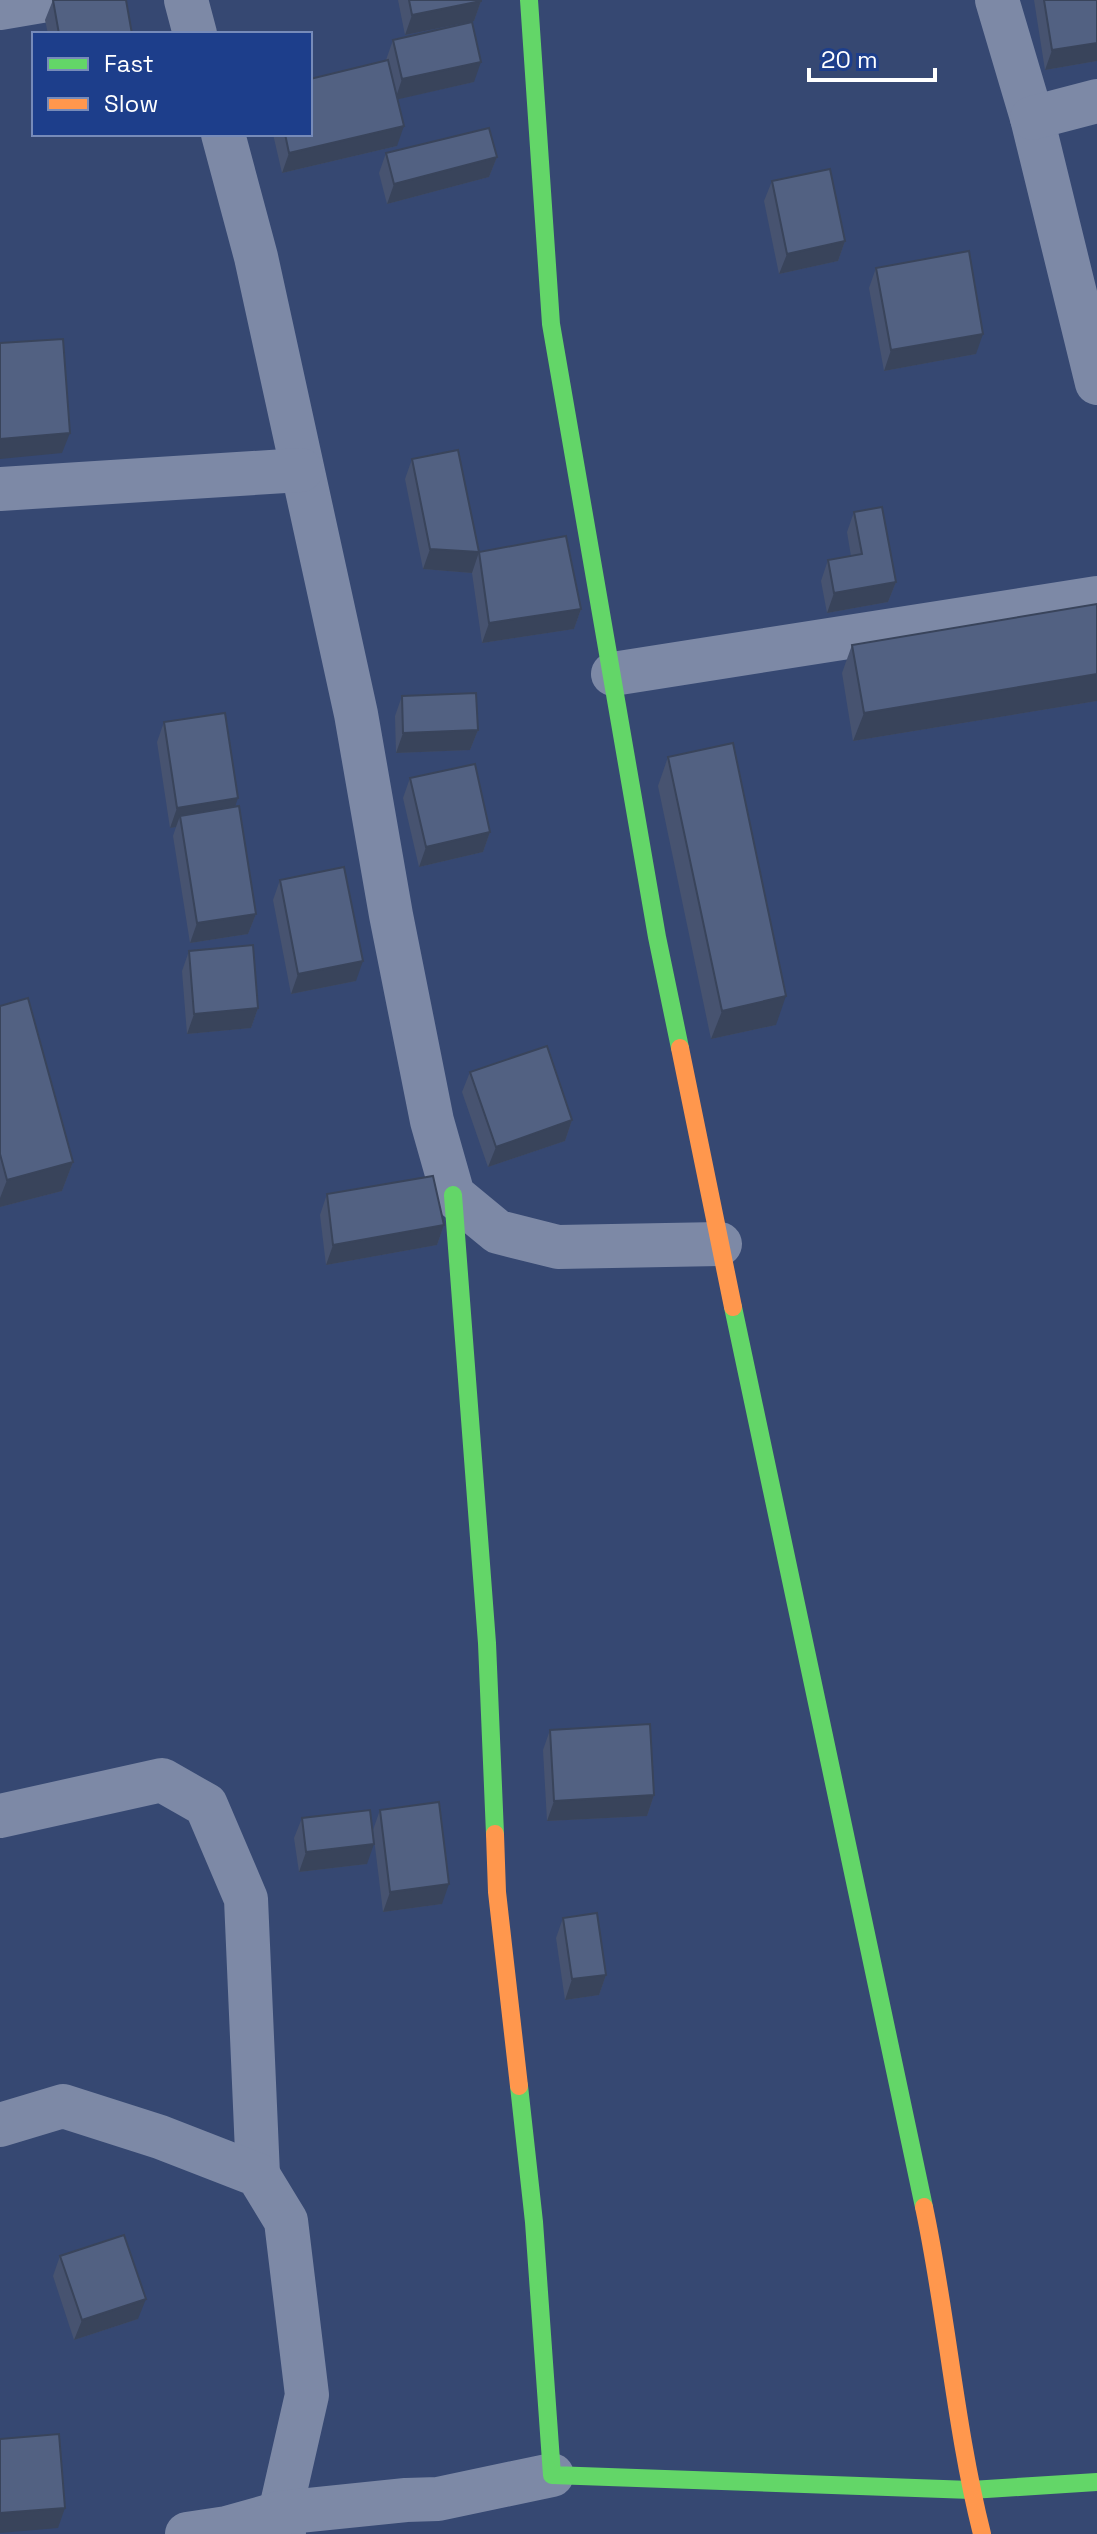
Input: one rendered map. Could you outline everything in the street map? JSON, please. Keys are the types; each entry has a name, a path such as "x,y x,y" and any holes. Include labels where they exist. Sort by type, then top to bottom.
{"street":[{"path":"0,8 47,0"},
{"path":"186,0 194,32"},
{"path":"529,0 551,324 657,937 791,1592 939,2276 971,2490 982,2534"},
{"path":"997,0 1032,118 1097,383"},
{"path":"1032,118 1097,101"},
{"path":"224,136 256,257 356,714 391,915 432,1121 453,1195 487,1643 497,1892 534,2222 552,2475"},
{"path":"0,489 301,470"},
{"path":"613,674 1097,598"},
{"path":"453,1195 498,1232 558,1247 720,1244"},
{"path":"0,1816 162,1780 206,1805 246,1899 258,2175 286,2221 307,2395 282,2524"},
{"path":"0,2125 63,2106 160,2137 258,2175"},
{"path":"187,2534 282,2524 438,2499 552,2475 971,2490 1097,2482"}],"building":[{"path":"53,0 126,0 132,32 59,32"},
{"path":"409,0 481,0 481,1 412,15"},
{"path":"1044,0 1097,0 1097,43 1052,50"},
{"path":"472,22 481,62 402,79 393,40"},
{"path":"388,60 404,126 289,153 285,136 312,136 312,79"},
{"path":"489,128 497,157 394,184 386,153"},
{"path":"830,169 845,241 787,254 772,181"},
{"path":"969,251 983,334 891,350 876,268"},
{"path":"63,339 70,433 0,439 0,343"},
{"path":"458,450 479,552 430,549 412,459"},
{"path":"882,507 896,582 834,593 828,560 862,554 854,512"},
{"path":"566,536 581,609 489,623 479,552"},
{"path":"1097,604 1097,674 864,713 852,645"},
{"path":"476,693 478,730 403,733 402,696"},
{"path":"225,713 238,798 177,808 164,722"},
{"path":"733,743 786,996 722,1011 668,757"},
{"path":"475,764 490,832 426,847 410,778"},
{"path":"239,806 256,914 197,923 180,816"},
{"path":"344,867 363,961 298,974 280,880"},
{"path":"253,945 258,1008 194,1014 189,951"},
{"path":"28,998 73,1162 7,1180 0,1154 0,1006"},
{"path":"547,1046 572,1120 496,1147 470,1072"},
{"path":"433,1176 444,1225 333,1245 327,1194"},
{"path":"650,1724 654,1795 554,1801 550,1730"},
{"path":"439,1802 449,1884 390,1892 380,1810"},
{"path":"370,1810 374,1844 306,1852 302,1818"},
{"path":"597,1913 606,1975 572,1979 563,1918"},
{"path":"124,2235 146,2299 82,2320 60,2256"},
{"path":"59,2434 65,2508 0,2513 0,2439"}],"traffic: fast":[{"path":"529,0 551,324 657,937 680,1048"},
{"path":"453,1195 487,1643 495,1834"},
{"path":"733,1307 924,2207"},
{"path":"519,2086 534,2222 552,2475 971,2490 1097,2482"}],"traffic: slow":[{"path":"680,1048 733,1307"},
{"path":"495,1834 497,1892 519,2086"},
{"path":"924,2207 965,2453 982,2534"}]}
